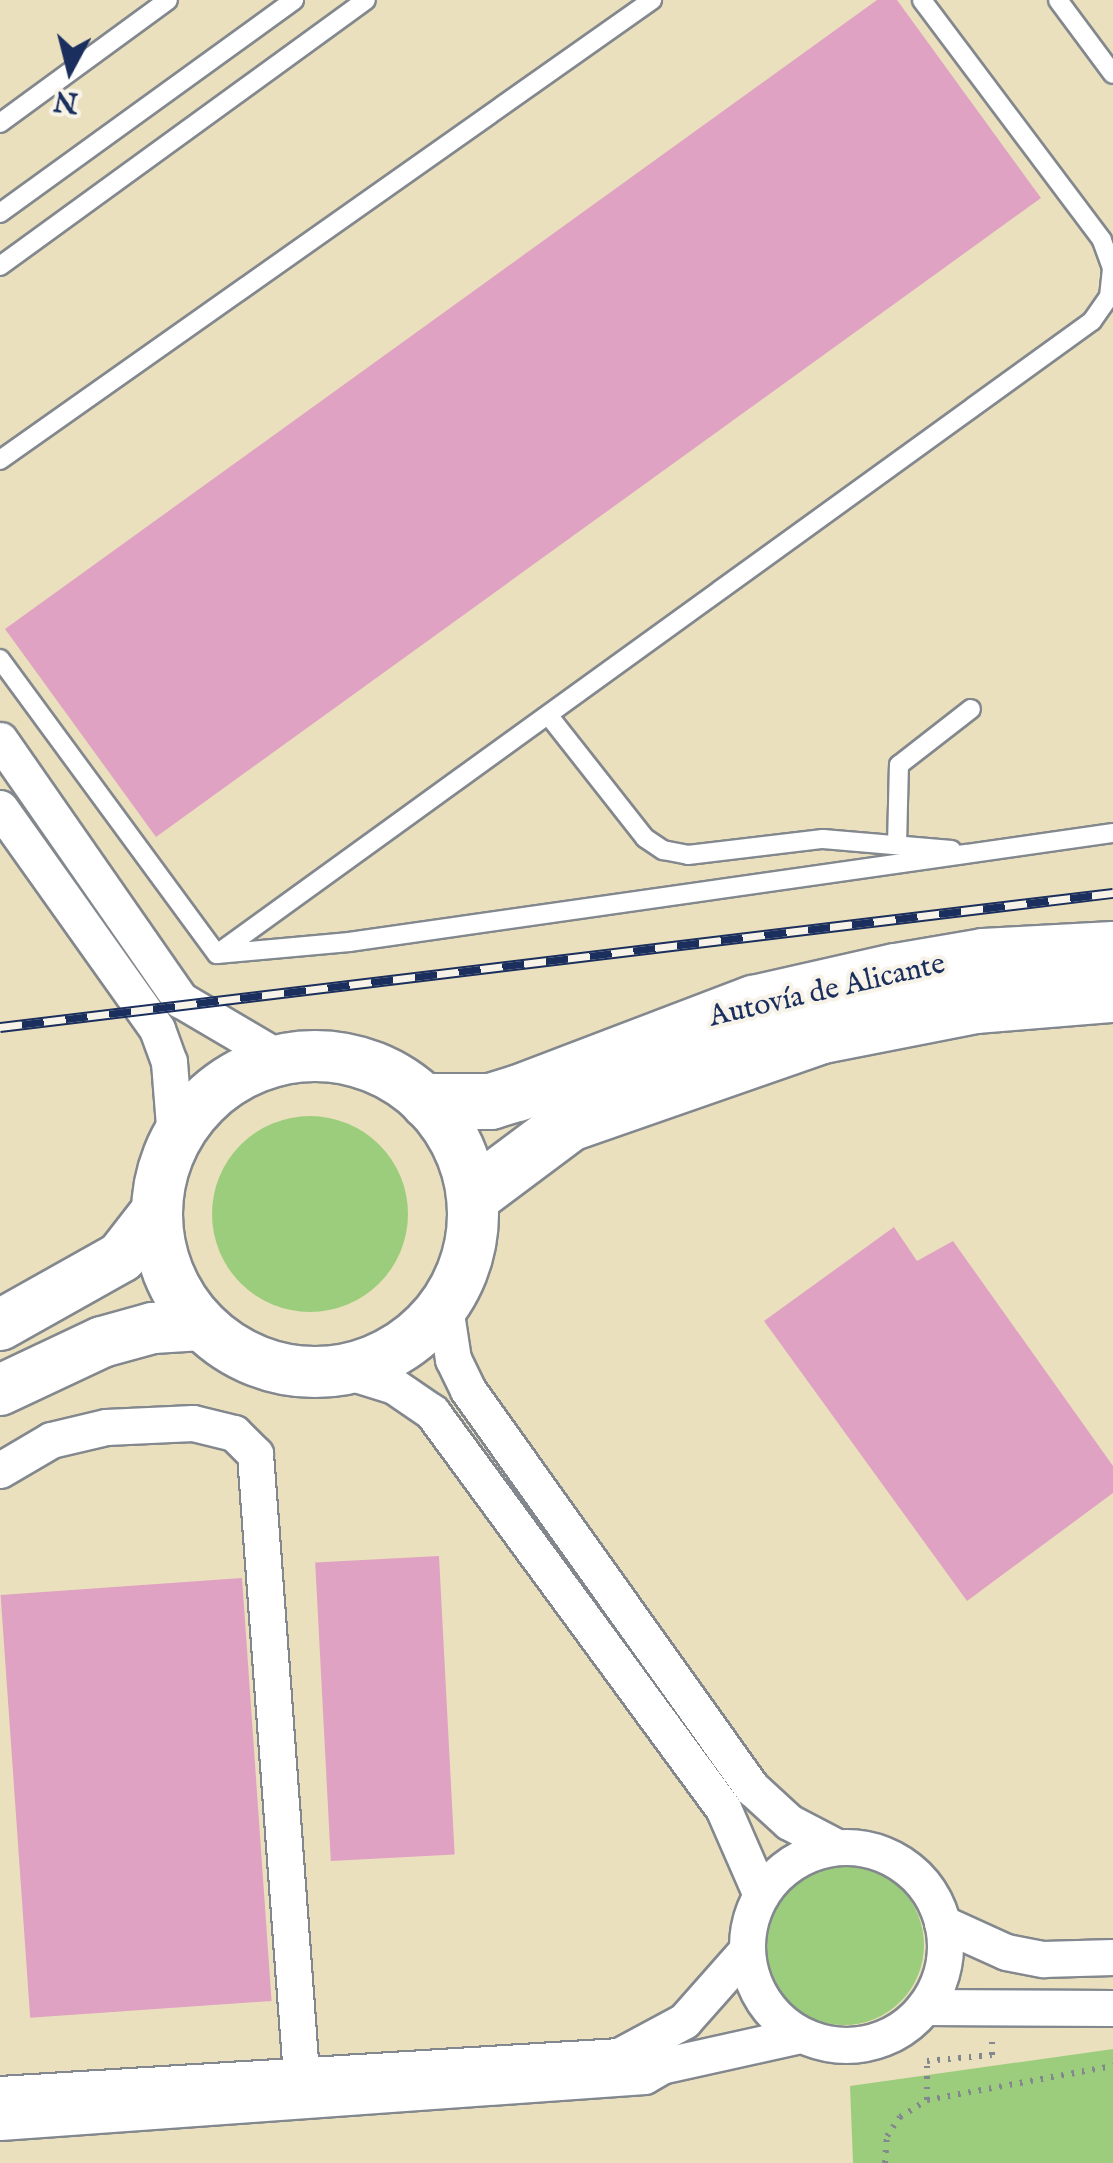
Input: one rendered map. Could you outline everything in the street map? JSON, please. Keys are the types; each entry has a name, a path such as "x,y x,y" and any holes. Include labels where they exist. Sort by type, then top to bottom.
{"highway":[{"name":"Autovía de Alicante","path":"560,1102 754,1003 983,956 1113,949"},
{"name":"Autovía de Alicante","path":"560,1102 822,1035 974,1005 1113,994"},
{"path":"428,1101 560,1102"},
{"path":"474,1194 560,1102"}],"street":[{"path":"0,740 181,1000 281,1059"},
{"path":"0,808 156,1029 169,1062 175,1139 156,1212 161,1253 176,1292 202,1325 243,1356 292,1371 343,1370 382,1358 417,1337 445,1307 474,1234 474,1194 459,1144 428,1101 385,1070 334,1056 281,1059 238,1075 202,1102 175,1139"},
{"path":"0,1325 120,1257 156,1212"},
{"path":"445,1307 453,1359 468,1390 753,1789 790,1822 836,1848"},
{"path":"0,1390 102,1342 153,1328 202,1325"},
{"path":"343,1370 394,1386 432,1412 723,1808 760,1895"},
{"path":"0,1470 52,1440 106,1426 193,1422 234,1433 255,1454 301,2074"},
{"path":"836,1848 860,1848 903,1865 928,1890 942,1923 943,1967 924,2008 908,2024 868,2043 823,2043 801,2035 773,2014 754,1985 746,1951 760,1895 793,1862 836,1848"},
{"path":"942,1923 1006,1952 1043,1959 1113,1956"},
{"path":"619,2056 684,2021 746,1951"},
{"path":"924,2008 1113,2008"},
{"path":"0,2122 644,2076 660,2066 801,2035"},
{"path":"0,2094 619,2056 660,2066"}],"lane":[{"path":"0,123 168,0"},
{"path":"0,214 294,0"},
{"path":"0,266 366,0"},
{"path":"0,460 652,0"},
{"path":"217,954 1092,321 1108,297 1112,268 1102,240 922,0"},
{"path":"1058,0 1113,74"},
{"path":"0,659 217,954"},
{"path":"898,845 899,765 971,708"},
{"path":"549,716 646,838 663,850 688,855 823,839 988,852"},
{"path":"217,954 349,942 1113,833"}],"path":[{"path":"927,2100 928,2061 992,2055 993,2008"},
{"path":"885,2163 887,2136 900,2116 927,2100 1113,2066"}],"green space":[{"path":"310,1116 347,1124 379,1145 400,1177 408,1214 400,1251 379,1283 347,1304 310,1312 273,1304 241,1283 220,1251 212,1214 220,1177 241,1145 273,1124"},
{"path":"844,1865 875,1871 900,1889 918,1914 924,1945 918,1976 900,2001 875,2019 844,2025 813,2019 788,2001 770,1976 764,1945 770,1914 788,1889 813,1871"},
{"path":"1113,2049 1113,2163 853,2163 850,2086"}],"building":[{"path":"877,0 897,0 1041,198 156,837 5,629"},
{"path":"894,1227 917,1261 953,1241 1113,1466 1113,1493 967,1601 764,1321"},
{"path":"439,1556 455,1855 331,1861 315,1562"},
{"path":"242,1578 272,2001 30,2018 1,1595"}],"railway":[{"path":"0,1027 1113,893"}]}
